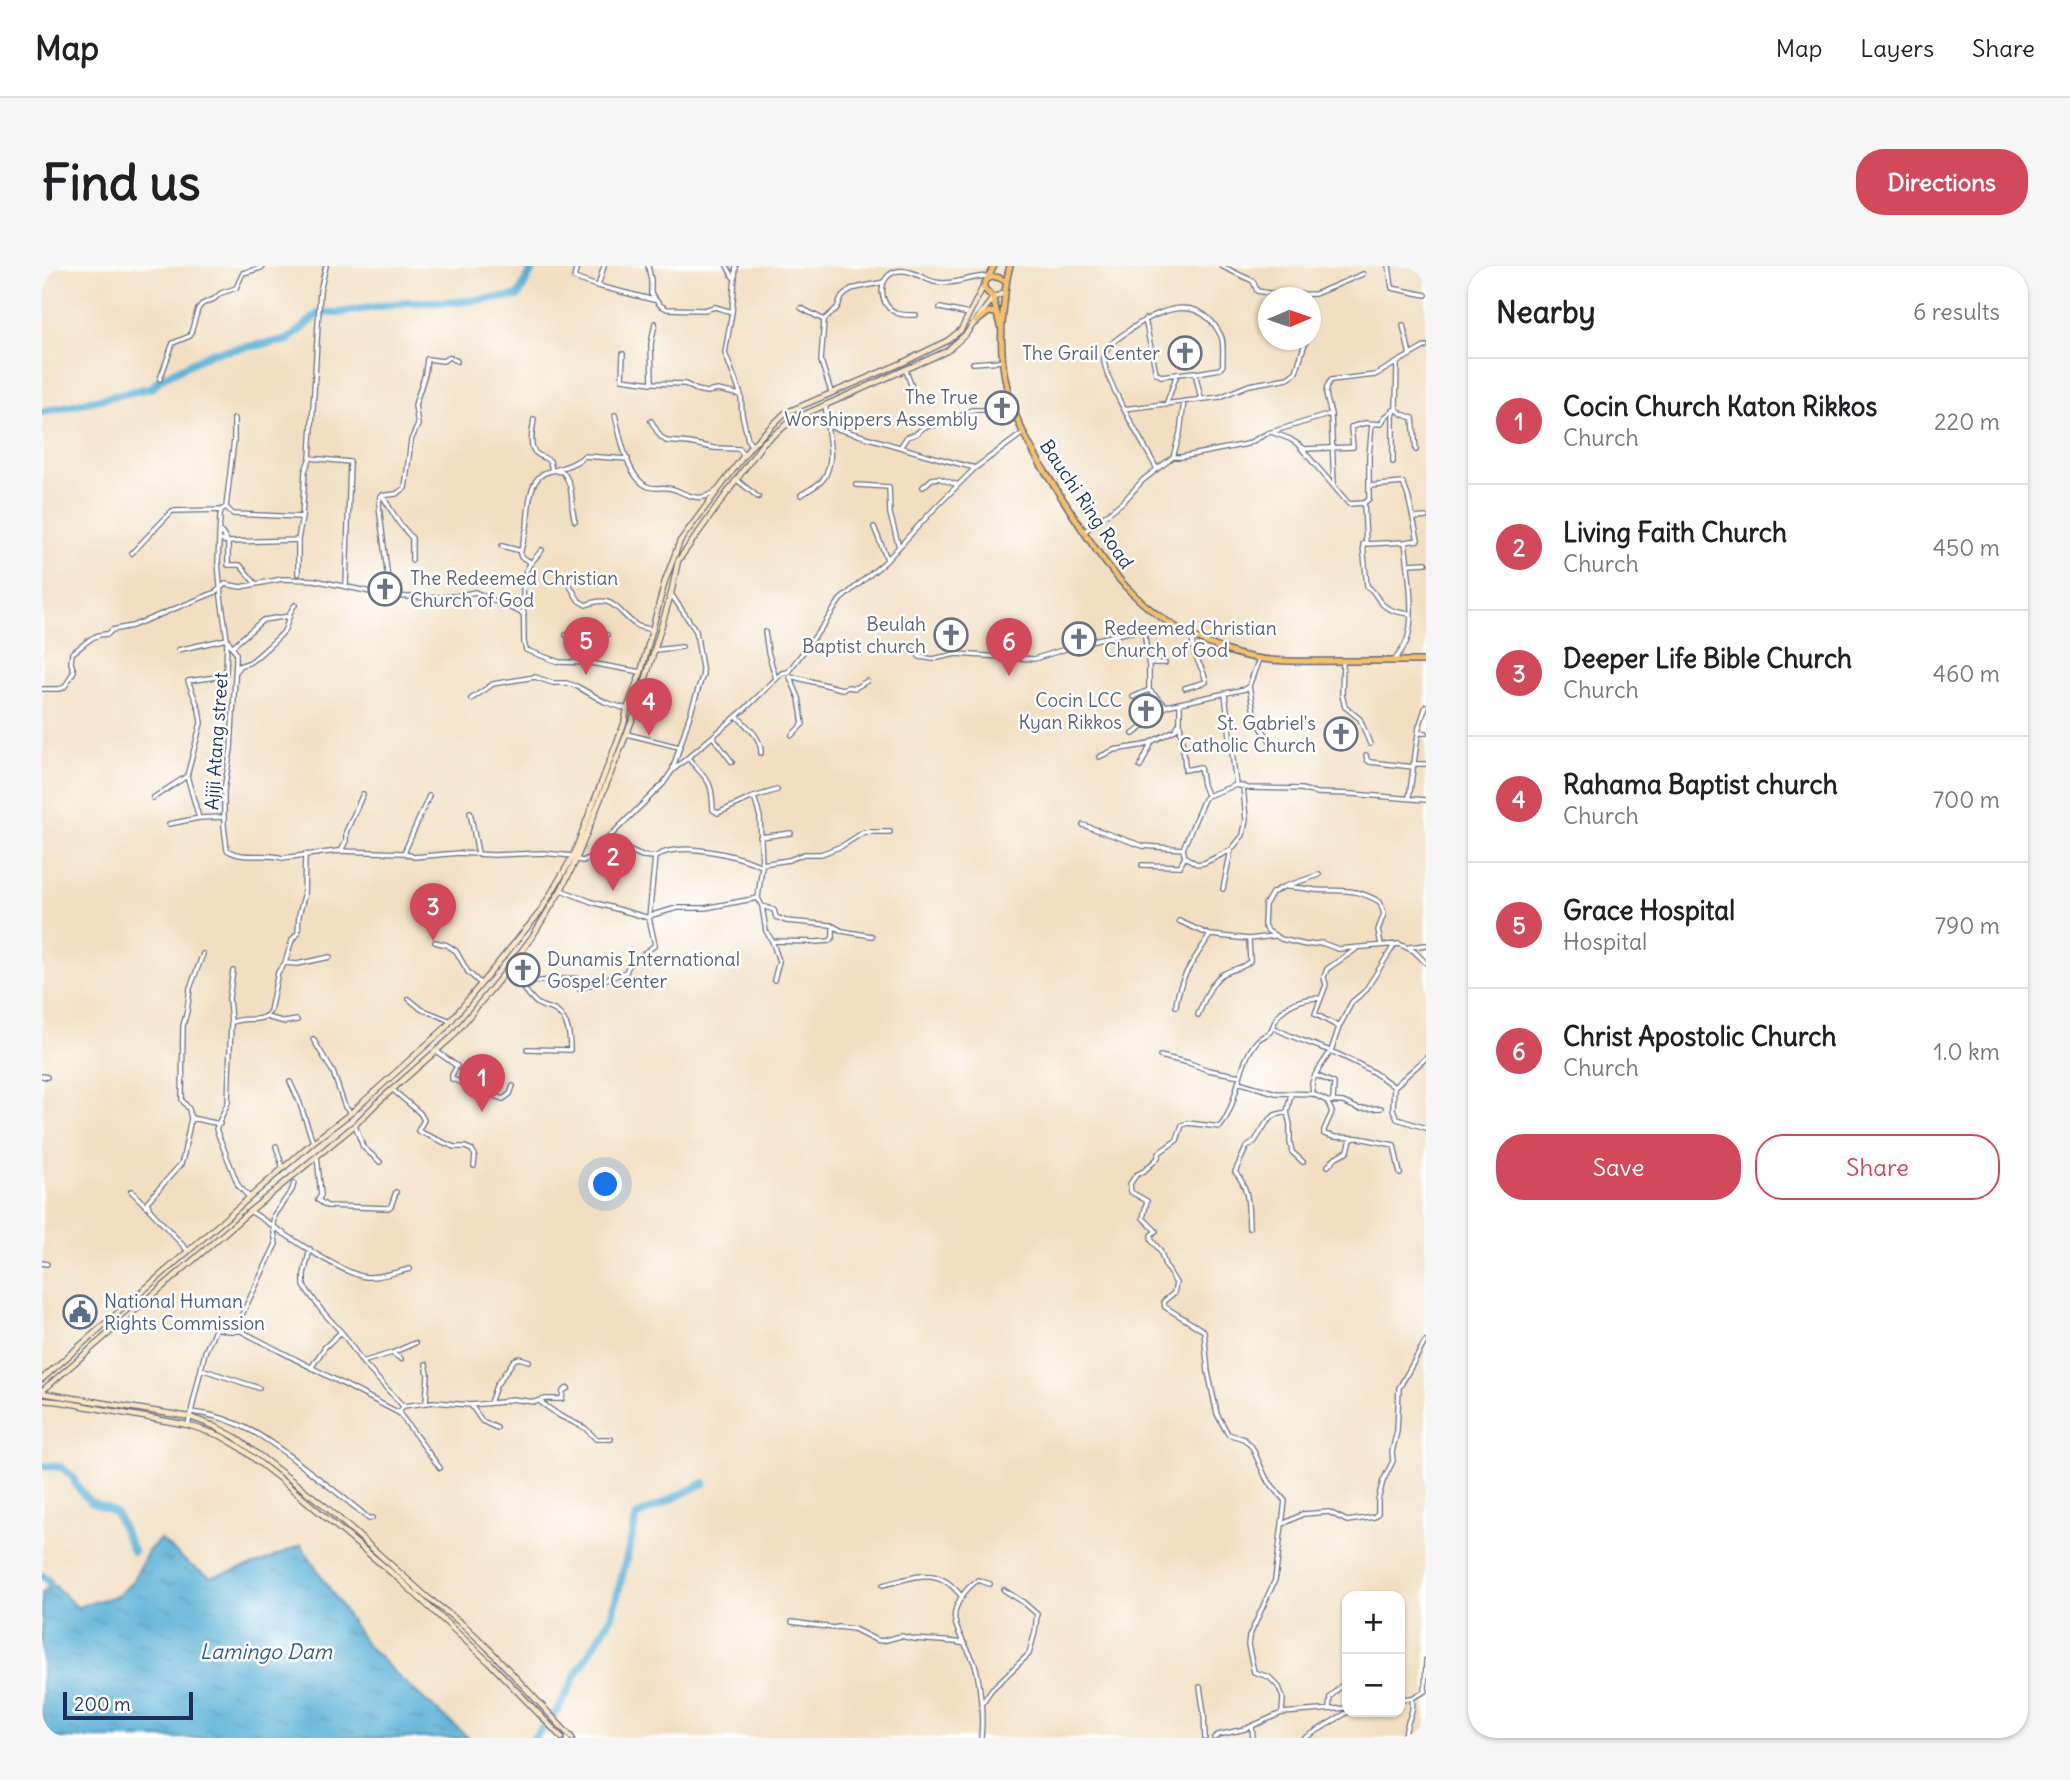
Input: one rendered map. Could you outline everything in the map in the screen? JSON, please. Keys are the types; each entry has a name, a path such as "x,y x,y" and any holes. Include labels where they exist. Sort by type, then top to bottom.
{"main road":[{"path":"42,1379 313,1142 351,1113 451,1021 540,912 574,858 624,724 665,581 680,541 751,446 785,413 947,341 961,330 994,266"},
{"name":"Bauchi Ring Road","path":"1010,266 1004,293 1001,330 1002,361 1013,410 1032,452 1098,554 1129,592 1172,626 1233,653 1259,659 1426,661"},
{"path":"988,278 1000,277 1006,282"},
{"name":"Bauchi Ring Road","path":"983,287 993,299 1001,330"},
{"path":"42,1392 250,1210 355,1125 452,1037 508,970 561,890 627,734 655,650 678,561 763,443 794,419 947,351 958,343 993,299 1004,293"},
{"path":"976,322 989,312 996,313"},
{"path":"42,1392 191,1415 236,1437 310,1494 466,1628 572,1738"},
{"path":"42,1400 188,1425 221,1436 291,1488 399,1579 490,1663 559,1736"}],"street":[{"path":"160,379 173,343 190,336 202,304 236,288 243,273 263,266"},
{"path":"298,574 298,540 305,471 310,458 320,291 326,266"},
{"path":"577,266 575,278 656,301 667,309 704,310 715,307 732,312"},
{"path":"598,286 604,266"},
{"path":"648,266 651,293 656,301"},
{"path":"727,266 733,277"},
{"path":"736,266 725,353 741,396 742,414 751,446"},
{"path":"1222,266 1254,281 1257,291 1281,295 1315,294 1363,274"},
{"path":"1389,266 1392,288 1426,295"},
{"path":"916,315 898,314 886,304 883,294 885,279 897,271 939,282 958,283 979,276 988,278"},
{"path":"831,392 821,361 824,320 852,289 884,282"},
{"path":"940,307 969,314"},
{"path":"802,308 824,320"},
{"path":"1145,319 1156,373 1161,376 1220,369 1223,365 1222,335 1203,313 1177,308 1145,319 1109,345 1104,353 1105,366 1124,409 1157,469"},
{"path":"652,383 650,344 655,323"},
{"path":"1402,325 1410,355"},
{"path":"1334,487 1331,414 1326,387 1331,380 1376,375 1426,346"},
{"path":"1124,409 1226,395 1249,385 1292,376 1303,350"},
{"path":"624,354 622,379 688,384 698,390 718,390 741,396"},
{"path":"382,495 396,494 405,488 411,440 418,425 415,405 427,359 443,361 449,357 457,361"},
{"path":"973,363 1002,361"},
{"path":"1393,462 1397,362"},
{"path":"906,371 916,398 927,397"},
{"path":"1197,373 1201,399"},
{"path":"1166,405 1177,374"},
{"path":"1084,533 1173,457 1181,433 1184,401"},
{"path":"801,495 823,480 831,456 825,418 826,405"},
{"path":"1272,432 1290,439 1304,449 1353,447 1351,427 1381,424 1396,408"},
{"path":"1396,408 1402,414 1413,418 1416,450"},
{"path":"901,446 907,437 924,427 950,422 971,410 1013,410"},
{"path":"1173,457 1247,444 1272,432 1331,414"},
{"path":"615,415 621,446 638,480 649,487 668,486 689,497 703,498 720,488"},
{"path":"199,818 187,776 201,723 199,709 188,681 223,677 226,672 227,639 218,562 234,440 234,419"},
{"path":"534,419 531,437 533,450 550,461 554,471"},
{"path":"651,421 666,441 714,448 735,447 740,449 743,457"},
{"path":"1298,445 1349,504 1364,503 1369,499 1372,424"},
{"path":"828,426 901,446 918,454 975,468"},
{"path":"789,674 840,600 887,559 975,468 1023,433"},
{"path":"530,565 529,561 522,557 521,551 532,489 542,474 579,462 584,456 628,459"},
{"path":"310,458 350,462 345,587"},
{"path":"554,471 563,472 568,478 575,521"},
{"path":"923,487 932,479 938,478 959,485"},
{"path":"737,480 758,498"},
{"path":"1368,486 1402,483 1408,496 1418,540 1363,544 1367,586 1372,588 1381,604 1390,610 1410,614"},
{"path":"856,485 889,487 890,514 899,547"},
{"path":"382,495 412,538 412,560"},
{"path":"382,495 379,506 390,596"},
{"path":"1364,503 1366,544"},
{"path":"132,553 172,511 223,509 233,514 302,517"},
{"path":"1413,518 1426,517"},
{"path":"874,527 887,559"},
{"path":"220,531 228,542 228,565 240,565 255,583"},
{"path":"219,540 298,540"},
{"path":"1394,661 1407,641 1410,627 1405,542"},
{"path":"502,546 521,551"},
{"path":"542,550 523,578 526,650 559,662 590,663 641,672"},
{"path":"1408,564 1425,564"},
{"path":"42,689 64,689 68,686 74,671 72,653 86,642 221,589 225,584 241,587 282,579 314,580 390,596 428,598 475,592 524,614"},
{"path":"570,586 582,603 586,605 597,600 614,604 637,626 653,630"},
{"path":"671,594 696,631 703,674 672,771"},
{"path":"235,676 239,666 252,662 283,633 291,609 295,605"},
{"path":"233,646 263,620 290,616"},
{"path":"905,648 920,657 933,659 956,654 1034,659 1094,640 1172,626"},
{"path":"1144,630 1149,663 1149,690 1166,706"},
{"path":"765,632 776,679"},
{"path":"566,635 607,635"},
{"path":"590,663 591,636"},
{"path":"1185,688 1206,682 1192,649 1194,636"},
{"path":"178,650 227,639"},
{"name":"Ajiji Atang street","path":"227,639 236,653 231,749 224,790 227,850 233,854 248,858 282,858 341,851 404,853 414,857 448,853 543,853 574,858"},
{"path":"655,650 682,647"},
{"path":"1259,659 1249,686 1255,718 1272,744"},
{"path":"1343,661 1342,695 1345,707 1360,719 1370,744"},
{"path":"1149,663 1165,663"},
{"path":"574,858 583,861 591,857 663,784 672,771 737,716 782,673 842,689 855,688 867,681"},
{"path":"789,674 799,698 803,724 792,735"},
{"path":"471,699 493,684 535,677 576,686 605,702 627,709"},
{"path":"1133,734 1154,719 1166,706 1225,694 1249,686"},
{"path":"1133,697 1149,690"},
{"path":"1225,694 1236,785"},
{"path":"1142,865 1180,866 1185,857 1183,849 1207,796 1200,767 1185,769 1180,703"},
{"path":"1409,798 1418,733 1426,706"},
{"path":"737,716 757,736 761,743 761,753"},
{"path":"1099,757 1114,750 1152,742 1175,730 1180,722"},
{"path":"1418,733 1426,733"},
{"path":"627,734 679,747"},
{"path":"713,737 732,762"},
{"path":"1140,767 1152,742"},
{"path":"1366,755 1370,762 1426,764"},
{"path":"688,758 707,776 714,797 715,812 777,790"},
{"path":"153,799 187,776"},
{"path":"1207,796 1236,785 1426,800"},
{"path":"1185,857 1196,864 1204,863 1231,850 1243,835 1246,820 1243,786"},
{"path":"341,851 346,841 346,832 363,794"},
{"path":"404,853 429,796"},
{"path":"754,797 760,817 762,865 758,898 766,931 779,961 774,979"},
{"path":"470,812 478,853"},
{"path":"169,824 199,818 224,817"},
{"path":"1083,825 1143,846 1183,849"},
{"path":"606,840 642,856 654,857 663,851 713,851 762,865 804,854 821,854 842,846 864,832 890,832"},
{"path":"760,837 791,833"},
{"path":"1223,888 1231,850"},
{"path":"266,1017 270,1012 278,972 285,963 292,940 298,933 304,896 306,854"},
{"path":"520,983 576,978 579,989 626,972 629,965 655,945 649,918 654,857"},
{"path":"1319,875 1272,893 1265,905 1264,925 1268,931 1281,939 1306,945 1322,943 1338,949 1395,944 1414,951 1426,963"},
{"path":"1283,887 1353,890 1363,892 1380,902 1384,914 1378,930 1381,945"},
{"path":"561,890 649,918"},
{"path":"649,918 677,908 705,908 758,898"},
{"path":"762,906 774,910 776,917 786,921 833,926 842,931 873,936"},
{"path":"1179,921 1210,935 1249,939 1276,936"},
{"path":"772,941 831,941 833,926"},
{"path":"1176,1006 1183,977 1210,935"},
{"path":"1198,1015 1217,978 1223,973 1246,966 1250,961 1249,939"},
{"path":"435,942 456,951 468,972 481,984"},
{"path":"1312,1094 1315,1075 1331,1051 1339,1027 1352,1002 1365,991 1395,944"},
{"path":"1407,947 1426,945"},
{"path":"1339,1027 1315,1014 1326,985 1324,977 1327,969 1358,947"},
{"path":"150,1210 147,1202 181,1164 188,1141 191,1118 189,1109 182,1100 183,1026 190,988 203,954"},
{"path":"285,963 298,964 330,957"},
{"path":"508,970 540,1006 562,1015 570,1033 570,1050 527,1049"},
{"path":"233,971 229,998 231,1023 228,1102 216,1129 238,1185 250,1199"},
{"path":"1282,1713 1283,1694 1273,1680 1254,1672 1248,1644 1250,1632 1275,1580 1285,1501 1266,1478 1252,1447 1244,1439 1228,1434 1217,1413 1208,1372 1204,1331 1165,1307 1164,1301 1174,1293 1176,1283 1160,1250 1152,1241 1152,1234 1156,1231 1143,1219 1147,1201 1131,1192 1130,1184 1136,1175 1157,1159 1160,1152 1177,1140 1182,1125 1188,1123 1220,1127 1226,1119 1240,1076 1258,1040 1271,1031 1276,1019 1285,1009 1300,999 1320,998"},
{"path":"409,999 421,1009 451,1021"},
{"path":"231,1023 266,1017 285,1021 297,1020"},
{"path":"1273,1027 1331,1051 1383,1077 1394,1087"},
{"path":"313,1039 333,1072 345,1107 351,1113"},
{"path":"436,1051 457,1066 452,1079 503,1099 510,1094 513,1086"},
{"path":"1160,1056 1240,1076"},
{"path":"1426,1058 1394,1087 1393,1109 1397,1119 1426,1128"},
{"path":"1315,1075 1334,1083 1333,1101"},
{"path":"290,1082 313,1142"},
{"path":"1238,1082 1276,1093 1312,1094 1327,1101 1343,1102 1359,1109 1381,1108"},
{"path":"393,1090 420,1113 424,1120 418,1131 454,1147 472,1150 475,1155 474,1166"},
{"path":"1291,1094 1287,1112 1292,1152 1303,1162"},
{"path":"1327,1101 1332,1112 1324,1134 1394,1145 1399,1174"},
{"path":"1249,1228 1248,1200 1243,1181 1235,1171 1245,1148 1255,1141 1266,1122 1275,1115 1287,1112"},
{"path":"191,1118 220,1124"},
{"path":"355,1125 363,1147 380,1162"},
{"path":"1328,1166 1336,1157 1348,1151 1351,1139 1359,1138"},
{"path":"276,1146 284,1169"},
{"path":"317,1156 321,1195 318,1200 327,1206 388,1208 396,1192"},
{"path":"234,1331 275,1244 274,1215 294,1183"},
{"path":"131,1191 188,1251"},
{"path":"250,1210 310,1249 357,1275 373,1277 410,1269"},
{"path":"310,1249 304,1286 362,1362 403,1406"},
{"path":"188,1425 205,1352 215,1328 241,1331 399,1413 440,1468"},
{"path":"311,1368 325,1347 341,1332"},
{"path":"1283,1524 1303,1514 1329,1512 1347,1521 1374,1517 1378,1513 1383,1481 1393,1461 1399,1388 1424,1342"},
{"path":"362,1362 415,1343"},
{"path":"392,1353 401,1359"},
{"path":"490,1403 496,1386 514,1360 519,1358 529,1361"},
{"path":"426,1364 426,1403"},
{"path":"201,1369 259,1388"},
{"path":"403,1406 455,1402 471,1405 511,1399 562,1399 563,1391 568,1388"},
{"path":"538,1401 585,1428 596,1439 611,1439"},
{"path":"471,1405 482,1421 497,1428"},
{"path":"399,1413 403,1406"},
{"path":"191,1415 206,1414 233,1421 269,1440 369,1519 372,1518"},
{"path":"883,1585 926,1575 950,1582 962,1597"},
{"path":"981,1738 977,1669 954,1620 958,1603 972,1585 978,1580 990,1584"},
{"path":"981,1704 992,1689 1029,1654 1035,1632 1037,1614 1004,1591"},
{"path":"792,1622 854,1629 882,1641 901,1636 965,1644"},
{"path":"1405,1699 1426,1691 1426,1660"},
{"path":"1329,1709 1330,1697 1342,1684"},
{"path":"1200,1687 1205,1738"},
{"path":"1405,1738 1405,1727 1413,1709 1412,1698"},
{"path":"1214,1738 1282,1713 1342,1710"},
{"path":"1305,1738 1342,1714"},
{"path":"1252,1726 1253,1738"}],"water":[{"name":"Lamingo Dam","path":"160,1539 190,1565 211,1577 260,1563 301,1545 366,1644 401,1679 469,1738 42,1738 42,1592 54,1585 77,1607 119,1595 134,1579 148,1551"}],"waterway":[{"path":"42,412 153,387 160,379 211,353 288,340 319,313 338,313 407,302 456,302 518,296 534,266"},
{"path":"42,1466 61,1467 72,1476 90,1502 116,1514 133,1551"},
{"path":"534,1738 558,1710 612,1616 637,1516 704,1483"},
{"path":"42,1576 48,1579 50,1584"}],"place":[{"name":"The Grail Center","path":"1185,353"},
{"name":"The True Worshippers Assembly","path":"1002,408"},
{"name":"The Redeemed Christian Church of God","path":"385,589"},
{"name":"Beulah Baptist church","path":"951,635"},
{"name":"Redeemed Christian Church of God","path":"1079,639"},
{"name":"Grace Hospital","path":"586,675"},
{"name":"Christ Apostolic Church","path":"1009,676"},
{"name":"Cocin LCC Kyan Rikkos","path":"1146,711"},
{"name":"St. Gabriel's Catholic Church","path":"1341,734"},
{"name":"Rahama Baptist church","path":"649,736"},
{"name":"Living Faith Church","path":"613,891"},
{"name":"Deeper Life Bible Church","path":"433,941"},
{"name":"Dunamis International Gospel Center","path":"523,970"},
{"name":"Cocin Church Katon Rikkos","path":"482,1112"},
{"name":"National Human Rights Commission","path":"80,1312"}]}
